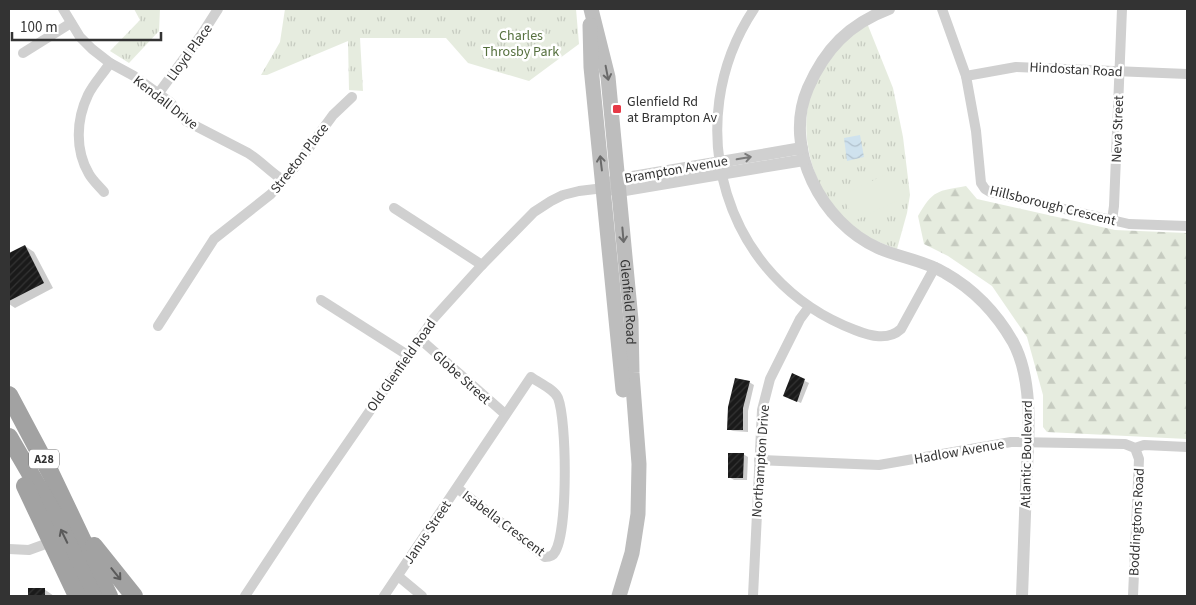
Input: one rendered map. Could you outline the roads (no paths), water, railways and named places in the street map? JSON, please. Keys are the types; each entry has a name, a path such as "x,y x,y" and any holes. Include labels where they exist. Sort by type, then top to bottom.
{"highway":[{"name":"A28","path":"9,395 76,524 109,596"},
{"path":"9,437 55,516 93,596"},
{"name":"A28","path":"9,448 77,596"},
{"name":"A28","path":"76,524 134,596"}],"main road":[{"name":"Glenfield Road","path":"590,9 608,77 631,320 632,373 639,464 636,524 632,553 618,596"},
{"name":"Glenfield Road","path":"590,9 591,67 625,405 630,484 623,543 617,569 607,596"}],"street":[{"name":"Kendall Drive","path":"63,9 80,37 110,63 134,76 170,102 186,121 248,153 283,180"},
{"name":"Lloyd Place","path":"158,94 218,9"},
{"path":"754,9 732,50 720,87 717,126 720,168 727,198 734,215 755,251 784,285 809,307 859,332 876,336 892,335 901,329 935,267"},
{"name":"Hillsborough Crescent","path":"942,9 966,76 976,131 981,183 985,189 990,192 1128,224 1187,226"},
{"name":"Neva Street","path":"1112,220 1122,9"},
{"name":"Atlantic Boulevard","path":"881,10 859,23 837,41 819,64 806,91 802,104 801,132 807,171 820,197 832,213 848,228 860,238 879,248 935,267 962,284 982,302 999,322 1013,344 1024,373 1027,396 1028,442 1022,596"},
{"path":"23,53 71,23"},
{"path":"104,192 90,176 84,165 78,130 88,95 110,63"},
{"name":"Hindostan Road","path":"966,76 1016,67 1187,74"},
{"name":"Streeton Place","path":"158,326 214,239 271,194 295,167 333,115 352,97"},
{"name":"Brampton Avenue","path":"604,188 803,154"},
{"name":"Old Glenfield Road","path":"245,596 311,496 434,318 534,212 551,201 579,191 604,188"},
{"path":"394,208 482,265"},
{"path":"321,300 408,356"},
{"name":"Northampton Drive","path":"753,596 760,424 764,397 770,379 800,319 809,307"},
{"name":"Globe Street","path":"420,339 505,414"},
{"name":"Isabella Crescent","path":"457,488 545,557 551,556 555,552 562,530 565,476 561,410 558,398 531,377 505,414"},
{"name":"Janus Street","path":"384,596 505,414"},
{"name":"Hadlow Avenue","path":"759,460 878,465 1011,442 1125,444 1134,448 1144,445 1187,447"},
{"name":"Boddingtons Road","path":"1132,596 1139,460 1134,448"},
{"path":"9,549 29,550 51,542"},
{"path":"398,576 422,596"}],"water":[{"path":"860,135 864,157 847,161 844,138"}],"place":[{"name":"Glenfield Rd at Brampton Av","path":"617,109"}],"park label":[{"name":"Charles Throsby Park","path":"521,43"}]}
